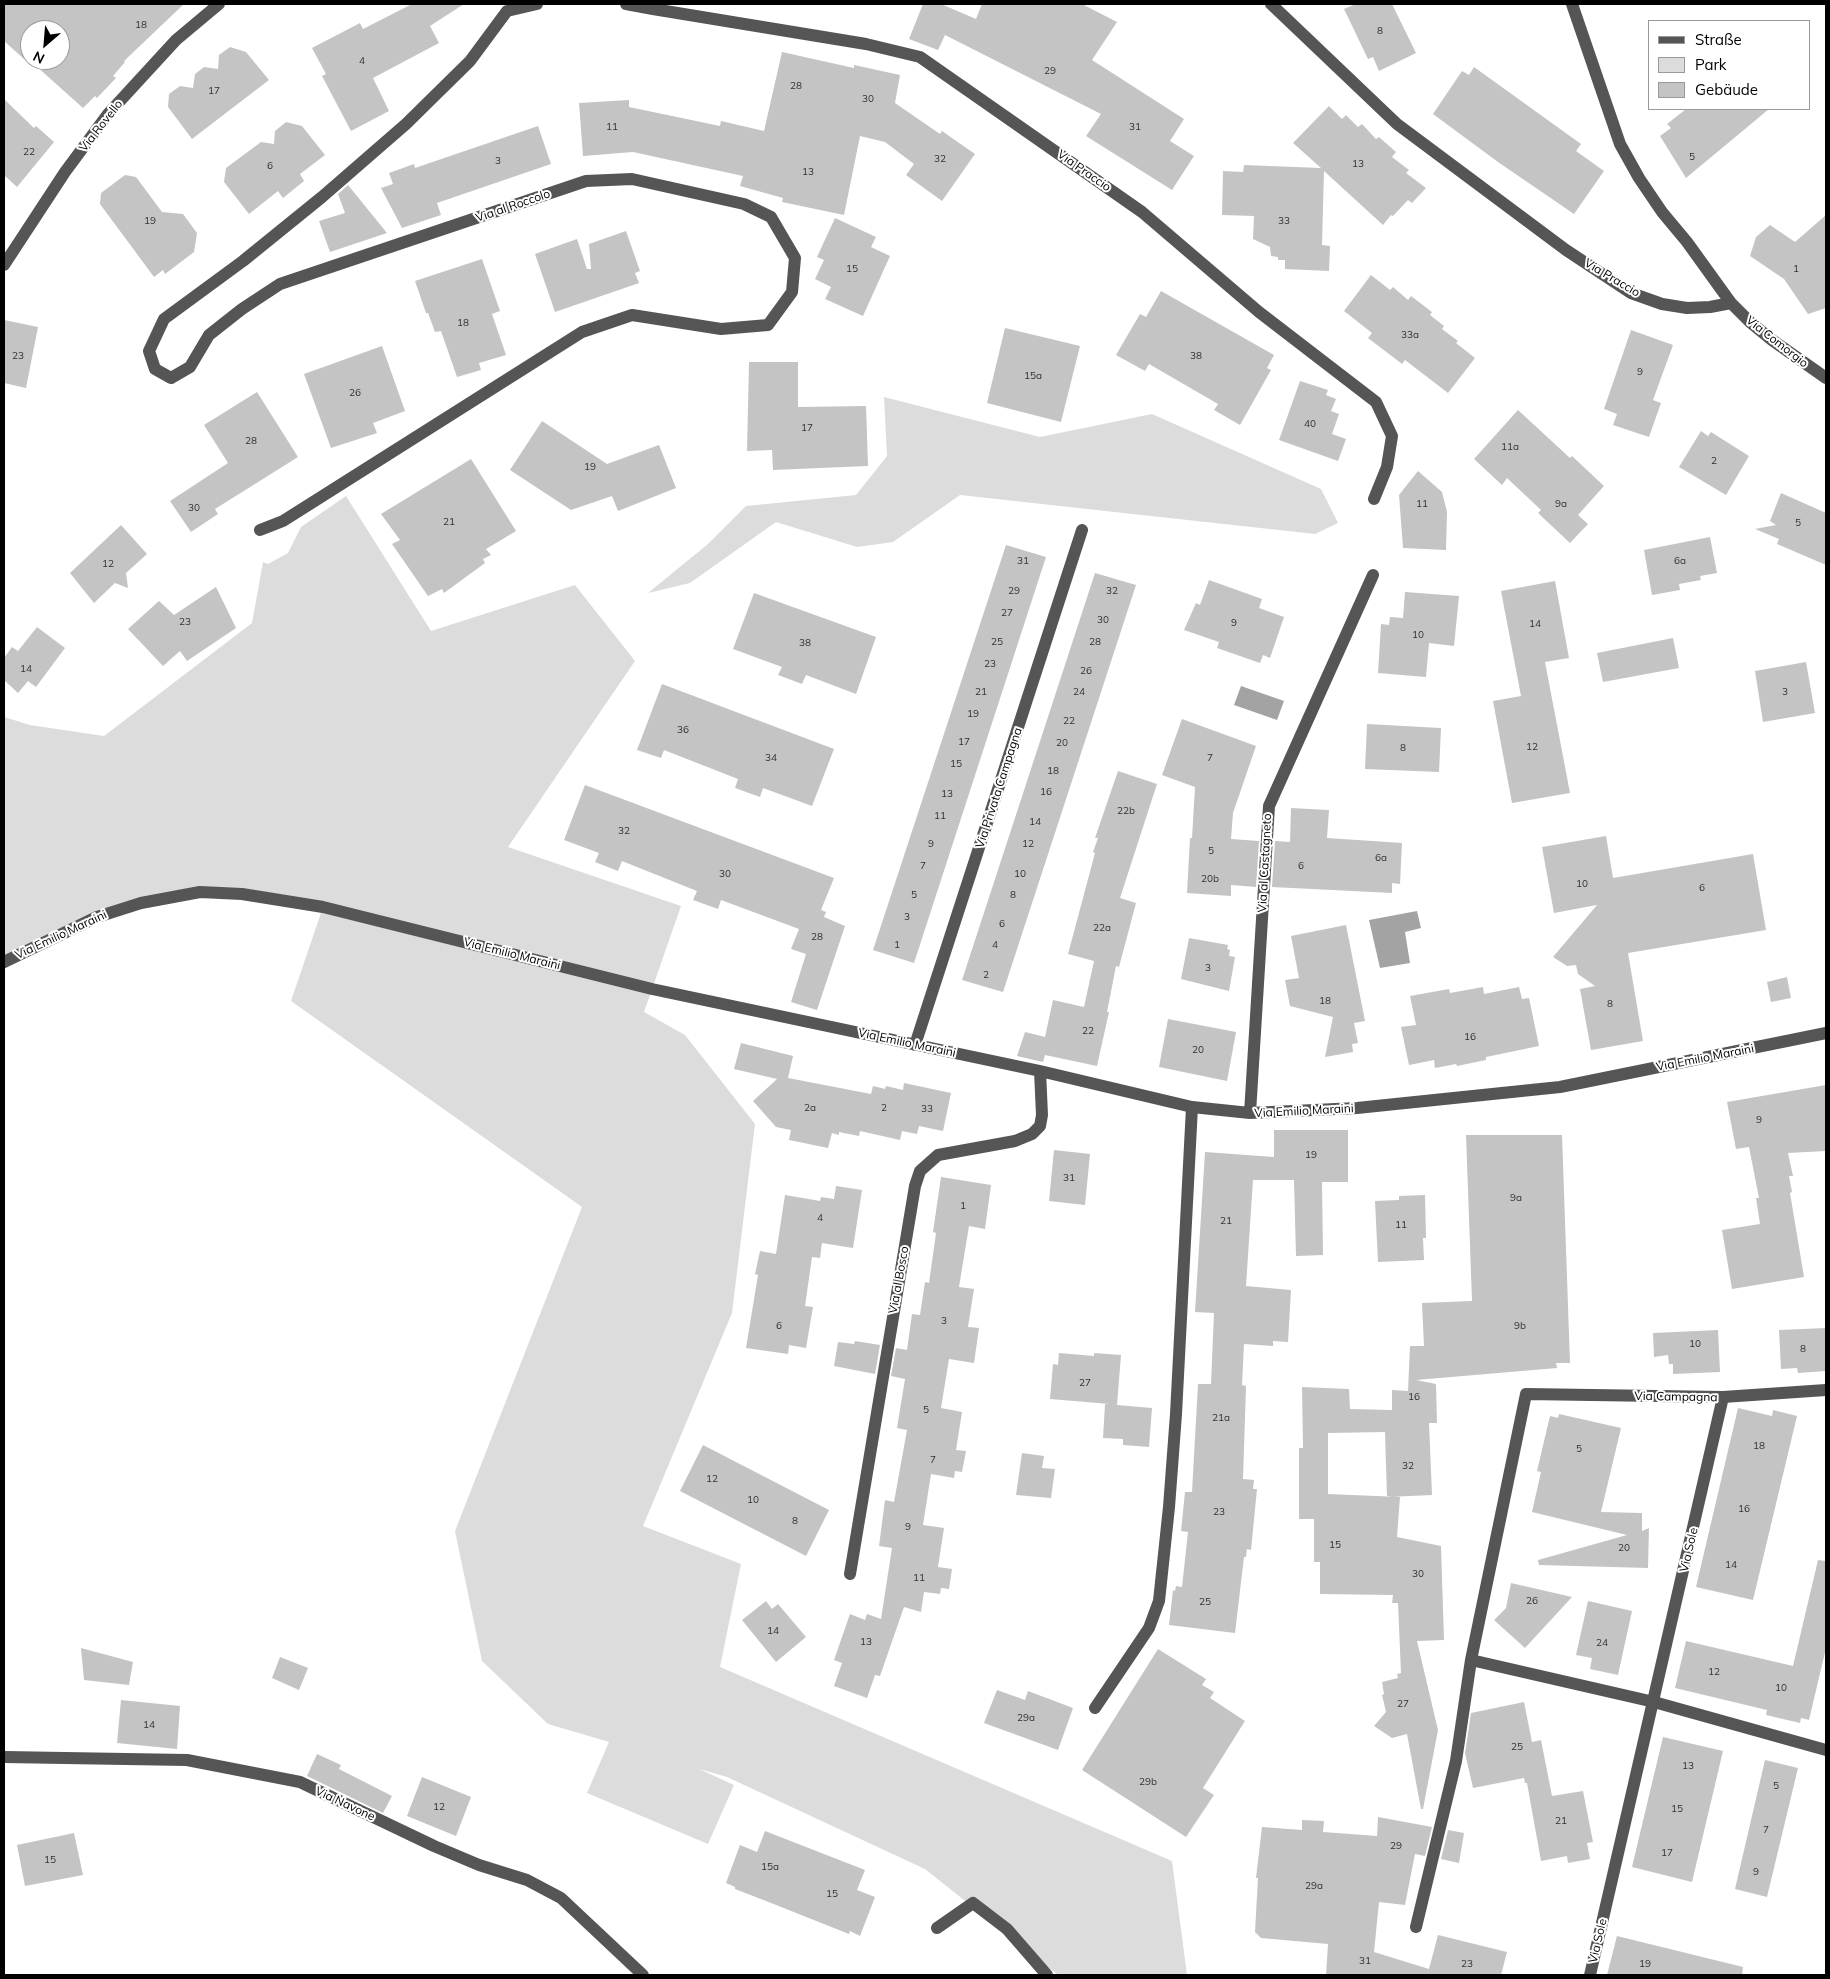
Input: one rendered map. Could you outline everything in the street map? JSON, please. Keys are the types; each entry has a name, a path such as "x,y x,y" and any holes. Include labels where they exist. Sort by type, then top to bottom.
{"street":[{"name":"Via Rovello","path":"4,265 65,172 108,114 176,40 219,4"},
{"name":"Via al Roccolo","path":"260,530 283,521 582,332 632,315 721,329 768,325 792,292 795,258 771,217 744,204 632,179 586,181 280,284 242,309 208,335 190,367 171,378 156,369 149,352 164,319 243,261 322,197 406,124 470,61 507,11 536,4"},
{"path":"626,4 654,6"},
{"name":"Via Praccio","path":"1271,4 1397,124 1566,250 1623,288 1631,293 1662,304 1687,308 1710,307 1731,303"},
{"path":"1572,4 1620,144 1639,178 1662,212 1687,242 1731,303"},
{"name":"Via Praccio","path":"654,6 866,44 920,57 1142,212 1259,312 1376,402 1392,436 1387,467 1374,499"},
{"name":"Via Comorgio","path":"1731,303 1772,340 1826,378"},
{"name":"Via Privata Campagna","path":"915,1046 1082,530"},
{"name":"Via al Castagneto","path":"1250,1113 1268,806 1373,575"},
{"name":"Via Emilio Maraini","path":"4,962 97,917 141,903 200,892 242,894 323,907 652,989 1040,1071 1192,1107 1250,1113 1357,1108 1560,1087 1826,1033"},
{"name":"Via al Bosco","path":"850,1574 915,1186 920,1171 938,1155 1015,1141 1032,1134 1040,1126 1042,1115 1040,1071"},
{"path":"1095,1708 1149,1628 1159,1601 1176,1414 1192,1107"},
{"name":"Via Campagna","path":"1471,1660 1526,1394 1723,1397 1826,1390"},
{"name":"Via Sole","path":"1590,1975 1723,1397"},
{"path":"1416,1926 1456,1761 1471,1660 1654,1702 1826,1750"},
{"name":"Via Navone","path":"4,1757 187,1760 300,1782 443,1850 478,1865 527,1880 561,1898 642,1975"},
{"path":"937,1928 974,1903 1007,1929 1047,1975"}],"green space":[{"path":"884,397 1040,437 1152,414 1321,489 1338,523 1315,534 960,495 893,542 857,547 776,522 690,583 648,593 708,544 746,506 856,495 887,456"},
{"path":"346,496 431,631 575,585 635,661 508,847 681,906 644,1012 685,1035 755,1124 732,1313 643,1526 741,1564 720,1667 1172,1861 1187,1975 1058,1975 925,1869 727,1777 699,1769 734,1785 708,1844 587,1793 609,1742 548,1724 482,1661 455,1531 582,1207 291,1001 323,907 242,894 141,903 4,962 4,717 30,725 104,736 252,623 263,562 268,564 288,553 301,527"}],"shaded area":[{"path":"1241,686 1284,701 1277,720 1234,705"},
{"path":"1417,911 1421,928 1405,932 1410,963 1380,968 1369,920"}],"building":[{"path":"4,4 184,4 124,61 113,76 116,78 97,98 95,96 83,108 41,70 70,70 70,20 20,20 20,55 4,41"},
{"path":"412,4 464,4 430,26 439,43 373,78 389,111 351,131 322,76 326,74 312,48 360,23 363,29"},
{"path":"923,4 941,4 976,19 982,4 1082,4 1117,22 1092,60 1184,119 1170,141 1194,156 1172,190 1086,136 1101,114 945,35 938,50 909,39"},
{"path":"1356,4 1392,4 1416,53 1379,71 1373,57 1368,59 1344,9"},
{"path":"230,47 246,52 269,80 192,139 168,107 169,94 180,86 193,88 195,74 204,67 218,69 219,55"},
{"path":"782,52 854,68 854,65 900,75 895,103 940,134 942,131 975,154 942,201 906,175 914,164 885,142 860,136 844,215 782,202 783,198 740,186 743,176 633,152 583,156 579,103 629,100 629,107 720,126 721,121 764,131"},
{"path":"1474,67 1581,144 1576,151 1604,171 1574,214 1498,162 1433,114 1462,71 1469,75"},
{"path":"4,99 34,128 36,126 54,142 17,187 4,175"},
{"path":"1329,106 1342,119 1346,115 1358,127 1362,124 1376,139 1379,137 1396,152 1392,157 1409,170 1406,173 1426,188 1412,203 1408,200 1383,225 1324,171 1322,245 1330,246 1329,271 1285,269 1285,260 1278,260 1278,257 1271,256 1270,247 1253,239 1254,216 1222,215 1223,171 1243,172 1244,165 1321,168 1293,143"},
{"path":"1685,110 1768,110 1686,178 1660,136 1671,128 1667,124"},
{"path":"286,122 302,126 325,155 300,174 304,181 283,198 278,191 249,214 224,182 226,168 261,142 274,144 275,131"},
{"path":"538,126 551,164 437,203 441,215 402,228 381,188 393,184 389,173 414,164 415,168"},
{"path":"125,175 136,177 162,212 183,214 197,233 194,252 165,274 163,270 154,277 100,204 101,193"},
{"path":"348,185 387,233 330,252 319,221 345,213 338,194"},
{"path":"1826,215 1826,308 1808,314 1784,279 1750,256 1756,237 1770,225 1795,242"},
{"path":"835,218 876,237 871,247 890,256 863,316 825,299 831,287 815,279 824,260 817,257"},
{"path":"626,231 640,271 635,273 639,283 555,312 535,254 577,239 587,269 591,269 589,244"},
{"path":"482,259 500,311 492,314 506,355 479,363 481,370 457,377 441,331 435,332 415,281"},
{"path":"1371,275 1390,290 1393,287 1408,300 1411,296 1432,312 1430,315 1444,326 1442,329 1458,341 1456,343 1475,358 1448,393 1405,360 1402,364 1368,338 1372,333 1344,311"},
{"path":"1161,291 1274,355 1267,368 1271,370 1240,425 1214,410 1218,404 1149,364 1145,371 1116,355 1140,314 1146,317"},
{"path":"4,320 38,327 26,388 4,383"},
{"path":"1005,328 1080,346 1061,422 987,403"},
{"path":"1631,330 1673,345 1653,400 1661,403 1649,437 1613,425 1617,414 1604,409"},
{"path":"382,346 405,411 373,423 377,433 331,448 304,374"},
{"path":"749,362 798,362 798,407 866,406 868,466 773,470 772,450 747,451"},
{"path":"1300,381 1328,390 1326,395 1336,399 1331,411 1339,414 1332,434 1346,439 1338,461 1279,440"},
{"path":"257,392 298,457 215,509 218,514 191,532 170,501 228,463 204,425"},
{"path":"1518,410 1570,458 1572,456 1604,486 1578,515 1588,524 1570,543 1538,513 1541,510 1507,478 1502,485 1474,459"},
{"path":"542,421 607,464 659,445 676,488 618,511 612,496 571,510 510,470"},
{"path":"1701,431 1708,436 1711,432 1749,456 1726,495 1679,467"},
{"path":"471,459 516,531 486,549 491,555 483,559 485,563 444,593 442,589 428,596 392,544 400,540 381,514"},
{"path":"1418,471 1442,492 1447,512 1446,550 1403,548 1399,495"},
{"path":"1781,493 1826,513 1826,565 1777,544 1779,539 1755,529 1776,525 1770,521"},
{"path":"121,525 147,554 126,573 128,588 115,583 94,603 70,573"},
{"path":"1710,537 1717,573 1700,576 1701,580 1679,584 1680,590 1652,595 1644,550"},
{"path":"1006,545 1046,557 914,963 873,950"},
{"path":"1095,573 1136,585 1003,992 962,980"},
{"path":"1209,580 1262,599 1259,608 1284,617 1270,658 1263,655 1260,663 1217,648 1219,642 1184,630 1196,603 1200,605"},
{"path":"1555,581 1569,658 1545,662 1570,793 1512,803 1493,701 1521,696 1501,591"},
{"path":"216,587 236,628 187,661 180,651 163,666 128,629 159,601 174,615"},
{"path":"1405,592 1459,596 1454,646 1429,643 1426,677 1378,673 1381,624 1389,625 1390,617 1403,618"},
{"path":"754,593 876,637 856,694 806,675 802,684 778,675 782,667 733,649"},
{"path":"37,627 65,648 36,687 28,681 18,693 4,680 4,658 12,647 18,651"},
{"path":"1673,638 1679,668 1603,682 1597,653"},
{"path":"1806,662 1815,713 1763,722 1755,671"},
{"path":"662,684 834,749 812,806 763,788 760,797 735,788 738,779 664,750 661,758 637,750"},
{"path":"1182,719 1256,746 1233,813 1231,839 1259,841 1256,887 1231,885 1231,896 1187,893 1195,787 1162,775"},
{"path":"1367,724 1441,728 1439,772 1365,769"},
{"path":"1118,771 1157,784 1120,898 1136,903 1119,967 1116,966 1107,1012 1109,1012 1097,1066 1045,1055 1043,1062 1017,1056 1025,1032 1045,1037 1053,1000 1084,1007 1094,961 1068,954 1095,853 1093,852 1098,838 1095,838"},
{"path":"585,785 834,878 821,910 826,912 824,917 845,926 817,1010 791,1002 806,954 791,949 799,929 721,900 718,909 693,900 697,891 622,861 618,871 595,862 599,853 564,840"},
{"path":"1291,808 1329,810 1327,838 1402,843 1400,884 1392,883 1392,893 1272,887 1275,841 1290,842"},
{"path":"1606,836 1613,878 1753,854 1766,930 1628,953 1643,1041 1591,1050 1580,989 1595,986 1578,974 1576,965 1567,966 1553,957 1597,905 1554,913 1542,847"},
{"path":"1346,925 1365,1021 1354,1023 1358,1043 1352,1044 1353,1052 1325,1057 1333,1017 1290,1006 1285,980 1299,978 1291,936"},
{"path":"1189,938 1228,945 1227,949 1230,950 1229,956 1235,957 1229,991 1181,979"},
{"path":"1787,977 1791,998 1771,1002 1767,982"},
{"path":"1483,987 1484,994 1519,987 1522,999 1529,998 1539,1046 1486,1057 1486,1060 1457,1066 1456,1064 1435,1068 1434,1060 1409,1065 1401,1027 1416,1025 1410,996 1449,989 1450,993"},
{"path":"1168,1019 1236,1032 1227,1081 1159,1067"},
{"path":"741,1043 793,1056 788,1078 871,1094 873,1086 885,1089 886,1086 903,1090 904,1083 951,1093 943,1131 919,1126 917,1134 902,1131 900,1140 860,1131 859,1136 839,1132 839,1135 832,1133 828,1148 789,1140 791,1130 776,1127 753,1101 777,1079 734,1069"},
{"path":"1826,1085 1826,1151 1788,1153 1793,1176 1789,1176 1792,1192 1790,1193 1804,1277 1732,1289 1722,1230 1760,1224 1756,1198 1759,1198 1749,1147 1736,1149 1727,1102"},
{"path":"1274,1130 1348,1130 1348,1182 1322,1182 1323,1255 1296,1256 1294,1180 1253,1180 1246,1286 1291,1290 1288,1342 1273,1341 1273,1346 1244,1344 1242,1385 1246,1386 1243,1479 1254,1480 1253,1489 1257,1489 1251,1550 1247,1549 1246,1557 1244,1557 1235,1633 1169,1625 1173,1590 1175,1591 1176,1586 1182,1587 1188,1532 1181,1531 1185,1492 1192,1492 1198,1384 1211,1384 1214,1313 1195,1312 1205,1152 1274,1157"},
{"path":"1466,1135 1562,1135 1570,1363 1556,1363 1557,1368 1416,1380 1436,1384 1437,1423 1429,1423 1432,1495 1393,1497 1400,1497 1397,1537 1441,1546 1444,1640 1417,1641 1438,1730 1423,1809 1421,1809 1407,1734 1392,1738 1374,1726 1386,1712 1382,1695 1384,1694 1382,1682 1398,1678 1397,1674 1401,1673 1398,1603 1392,1603 1393,1595 1320,1594 1320,1562 1314,1562 1314,1519 1299,1519 1299,1448 1303,1448 1302,1387 1349,1389 1350,1409 1392,1410 1392,1390 1408,1391 1410,1346 1424,1346 1422,1303 1472,1301","holes":["1385,1432 1387,1496 1328,1494 1328,1433"]},
{"path":"1054,1150 1090,1154 1085,1205 1049,1201"},
{"path":"941,1177 991,1185 985,1229 969,1226 959,1287 974,1289 968,1327 979,1328 974,1363 949,1359 941,1408 962,1412 956,1450 966,1451 962,1472 955,1471 954,1478 931,1474 923,1525 944,1528 938,1567 952,1569 949,1589 941,1588 940,1594 924,1592 921,1612 904,1607 880,1676 875,1675 867,1698 834,1686 842,1663 834,1660 850,1614 865,1620 867,1614 881,1619 892,1548 879,1546 885,1500 894,1502 907,1430 897,1428 905,1379 891,1376 896,1348 907,1350 912,1314 920,1315 925,1282 929,1283 936,1233 933,1232"},
{"path":"836,1186 862,1190 853,1248 822,1243 820,1258 812,1257 805,1306 813,1307 806,1348 789,1345 788,1354 746,1348 758,1275 755,1274 760,1251 776,1254 785,1195 820,1201 821,1197 834,1199"},
{"path":"1425,1195 1426,1238 1423,1238 1424,1260 1378,1262 1375,1201 1399,1200 1399,1196"},
{"path":"1826,1328 1826,1371 1798,1373 1797,1368 1781,1369 1779,1330"},
{"path":"1718,1330 1720,1372 1673,1374 1673,1364 1669,1364 1668,1355 1654,1357 1653,1333"},
{"path":"855,1341 880,1345 875,1374 834,1366 838,1342 854,1344"},
{"path":"1059,1353 1094,1356 1094,1353 1121,1355 1117,1405 1152,1408 1149,1447 1123,1445 1123,1439 1103,1438 1105,1404 1110,1404 1050,1399 1053,1364 1058,1365"},
{"path":"1738,1408 1772,1416 1773,1410 1797,1416 1753,1600 1696,1587"},
{"path":"1559,1414 1621,1428 1601,1512 1642,1513 1642,1531 1649,1528 1648,1568 1539,1565 1538,1560 1627,1535 1532,1512 1541,1472 1537,1471 1550,1416 1558,1418"},
{"path":"703,1445 829,1510 806,1556 680,1491"},
{"path":"1022,1453 1044,1456 1042,1468 1055,1469 1051,1498 1016,1495"},
{"path":"1818,1560 1826,1561 1826,1648 1809,1720 1801,1718 1800,1723 1766,1715 1767,1710 1675,1688 1686,1641 1793,1666"},
{"path":"1511,1583 1572,1597 1525,1648 1494,1620 1506,1608"},
{"path":"766,1601 772,1609 778,1604 806,1637 776,1662 742,1620"},
{"path":"1588,1601 1632,1611 1618,1675 1590,1669 1592,1658 1576,1655"},
{"path":"81,1648 133,1662 129,1685 84,1680"},
{"path":"1158,1649 1206,1679 1202,1685 1214,1692 1210,1698 1245,1721 1203,1788 1214,1795 1186,1837 1082,1770"},
{"path":"280,1657 308,1668 299,1690 272,1678"},
{"path":"997,1690 1025,1700 1028,1691 1073,1708 1058,1750 984,1723"},
{"path":"121,1700 180,1706 177,1749 117,1743"},
{"path":"1524,1702 1532,1742 1541,1740 1552,1796 1583,1791 1593,1842 1587,1843 1590,1859 1568,1863 1567,1856 1541,1861 1527,1783 1525,1783 1524,1778 1473,1788 1465,1753 1471,1713"},
{"path":"1663,1737 1723,1751 1692,1882 1632,1867"},
{"path":"317,1754 341,1765 339,1769 392,1796 383,1813 307,1776"},
{"path":"1765,1760 1798,1768 1767,1897 1735,1889"},
{"path":"422,1777 471,1797 456,1836 407,1816"},
{"path":"1378,1817 1432,1827 1425,1856 1415,1854 1405,1905 1379,1902 1374,1952 1429,1969 1438,1935 1507,1952 1501,1975 1326,1975 1328,1944 1261,1938 1255,1932 1258,1878 1256,1878 1262,1827 1302,1830 1302,1820 1324,1821 1323,1832 1377,1836"},
{"path":"1448,1830 1464,1833 1459,1863 1441,1859"},
{"path":"765,1831 865,1870 857,1890 875,1897 860,1936 850,1931 849,1934 735,1889 735,1887 726,1883 740,1845 757,1852"},
{"path":"74,1833 83,1875 25,1886 17,1845"},
{"path":"1617,1936 1743,1967 1742,1975 1607,1975"}]}
